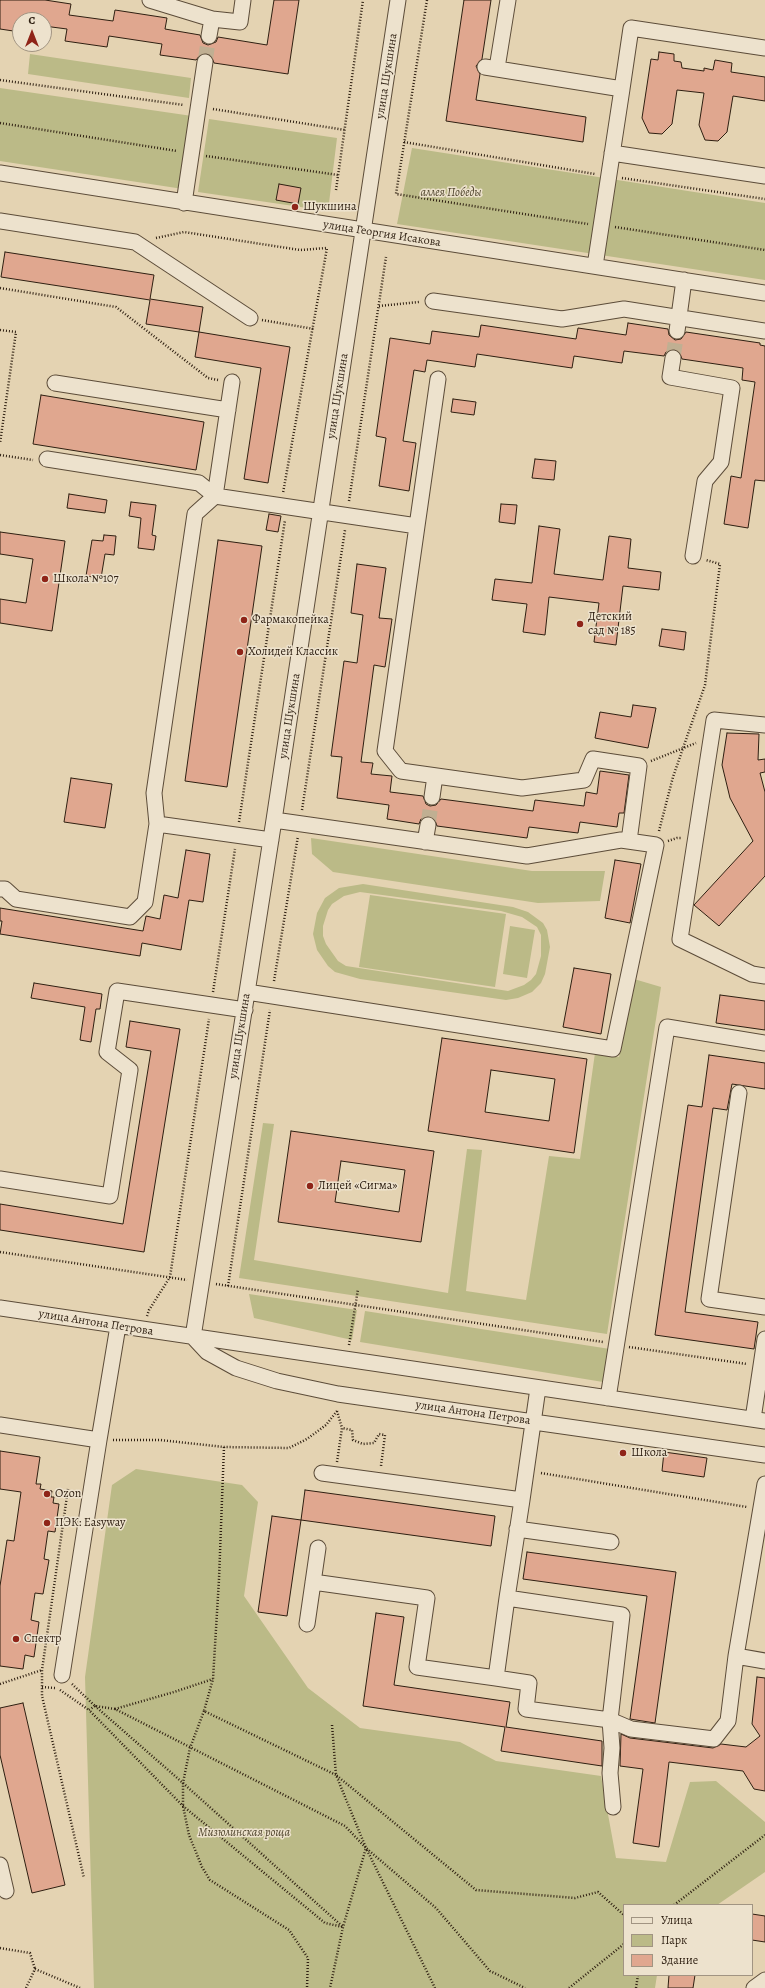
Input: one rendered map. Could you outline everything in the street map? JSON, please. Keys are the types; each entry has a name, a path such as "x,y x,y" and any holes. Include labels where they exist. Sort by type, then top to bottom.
{"street":[{"path":"150,0 212,20 240,22 244,0"},
{"name":"улица Шукшина","path":"193,1337 271,840 398,0"},
{"path":"508,0 491,67 622,89"},
{"path":"209,36 212,20"},
{"path":"595,266 631,28 765,48"},
{"path":"184,203 205,62"},
{"path":"612,153 765,176"},
{"name":"улица Георгия Исакова","path":"0,173 765,293"},
{"path":"0,221 135,242 250,318"},
{"path":"678,324 684,280"},
{"path":"433,301 562,319 624,310 678,324 765,331"},
{"path":"673,358 670,376 732,388 721,462 705,480 693,556"},
{"path":"438,379 385,751 401,771 522,788 584,780 593,759 639,766 629,841"},
{"path":"0,888 6,889 16,899 130,917 145,902 157,824 154,793 195,514 215,496 232,382"},
{"path":"54,383 228,410"},
{"path":"44,460 199,483 215,496 417,526"},
{"path":"765,725 714,720 680,939 752,974 765,976"},
{"path":"432,797 435,776"},
{"path":"247,992 613,1049 656,845 621,840 527,856 274,820"},
{"path":"157,824 271,840"},
{"path":"425,842 428,825"},
{"path":"0,1179 110,1196 130,1070 107,1052 117,991 244,1010"},
{"path":"608,1398 667,1028 765,1043"},
{"path":"739,1093 709,1299 765,1307"},
{"name":"улица Антона Петрова","path":"0,1308 759,1420"},
{"path":"62,1675 118,1326"},
{"name":"улица Антона Петрова","path":"193,1337 207,1352 236,1368 278,1381 338,1394 765,1455"},
{"path":"759,1420 761,1366 765,1339"},
{"path":"496,1678 538,1388"},
{"path":"0,1425 99,1440"},
{"path":"328,1474 522,1500"},
{"path":"313,1582 427,1598 417,1667 529,1683 526,1709 610,1720 631,1730 714,1739 728,1722 736,1656 765,1484"},
{"path":"517,1529 612,1542"},
{"path":"307,1624 318,1548"},
{"path":"507,1598 622,1615 610,1720 612,1748 610,1772 613,1807"},
{"path":"736,1656 765,1661"},
{"path":"0,1865 6,1891"},
{"path":"754,1988 765,1980"}],"path":[{"path":"336,190 363,0"},
{"path":"427,0 396,194 765,250"},
{"path":"0,80 199,106 345,130"},
{"path":"0,123 338,176"},
{"path":"404,142 765,200"},
{"path":"135,242 184,232 300,250 327,248 284,506 237,835 170,1277 149,1310 144,1330"},
{"path":"228,1286 386,256"},
{"path":"0,288 116,307 208,378 232,382"},
{"path":"379,306 433,301"},
{"path":"250,318 314,329"},
{"path":"0,330 16,332 0,443"},
{"path":"0,455 44,460"},
{"path":"656,845 673,777 705,685 720,564"},
{"path":"639,766 711,738"},
{"path":"656,845 677,838 695,840"},
{"path":"0,1252 761,1366"},
{"path":"99,1440 160,1440 224,1447 289,1448 307,1439 326,1425 337,1411"},
{"path":"328,1474 342,1428 352,1430 353,1440 363,1444 374,1443 379,1434 385,1435 379,1481"},
{"path":"224,1447 219,1579 213,1679 204,1711 190,1748 183,1783 183,1806 189,1835 202,1867 210,1880 289,1930 308,1958 307,1988"},
{"path":"526,1470 761,1510"},
{"path":"0,1684 42,1670"},
{"path":"62,1675 343,1927"},
{"path":"115,1709 213,1679"},
{"path":"42,1687 57,1688 89,1710 183,1806 325,1923 343,1927"},
{"path":"89,1710 95,1706 115,1709 345,1826 366,1848 436,1908 490,1971 525,1988"},
{"path":"204,1711 336,1775 476,1890 575,1898 598,1892 623,1914"},
{"path":"332,1725 336,1775 366,1848 435,1988"},
{"path":"675,1904 765,1835"},
{"path":"330,1988 343,1927 366,1848"},
{"path":"569,1988 623,1945"},
{"path":"0,1948 30,1953 35,1969 26,1988"},
{"path":"35,1969 75,1988"},
{"path":"636,1988 638,1976"},
{"path":"70,1988 80,1988"}],"green space":[{"path":"30,54 191,78 189,98 28,74"},
{"path":"0,88 192,116 183,189 0,161"},
{"path":"209,119 337,138 328,211 198,192"},
{"name":"аллея Победы","path":"412,148 765,203 765,280 397,224"},
{"path":"311,838 532,871 605,871 600,901 538,903 333,872 312,854"},
{"path":"363,884 513,907 528,912 543,923 547,930 550,947 545,974 541,983 532,992 518,998 506,1000 360,979 335,972 328,966 317,950 313,934 317,913 325,898 339,888","holes":["360,892 501,911 522,917 537,927 541,935 541,956 536,974 524,985 508,991 346,966 338,961 326,944 323,936 323,926 328,910 332,904 344,896"]},
{"path":"370,895 506,914 495,987 359,967"},
{"path":"510,926 535,930 527,978 503,974"},
{"path":"634,979 661,987 607,1334 239,1278 263,1123 274,1124 254,1260 448,1293 467,1149 482,1150 466,1291 526,1300 549,1156 580,1159 595,1053 619,1057"},
{"path":"249,1294 357,1310 352,1340 254,1318"},
{"path":"365,1311 610,1349 603,1382 360,1342"},
{"name":"Мизюлинская роща","path":"136,1469 242,1485 258,1502 244,1596 308,1688 360,1728 460,1742 496,1761 601,1776 616,1858 666,1862 690,1782 716,1781 765,1822 765,1872 718,1904 623,1904 623,1976 657,1976 655,1988 94,1988 85,1677 112,1485"}],"building":[{"path":"0,0 45,0 71,4 69,15 113,21 115,10 167,18 165,29 200,35 203,43 208,45 216,42 218,37 267,45 274,0 299,0 288,74 214,63 211,55 206,53 201,54 196,60 160,55 162,44 109,36 107,47 65,41 67,29 52,27 52,12 12,12 12,31 0,29"},
{"path":"464,0 491,0 482,59 476,66 480,74 476,100 586,117 583,142 446,121"},
{"path":"659,52 674,54 674,61 681,62 682,68 704,71 704,68 713,70 715,60 732,63 731,72 765,77 765,101 733,96 727,132 718,141 705,140 699,125 704,93 677,90 672,124 662,134 649,133 642,118 651,59 658,60"},
{"path":"279,184 301,188 298,204 276,200"},
{"path":"5,252 154,275 150,299 203,307 199,332 146,324 150,300 1,277"},
{"path":"628,323 668,329 669,335 675,340 681,339 686,332 760,343 760,345 765,346 765,481 755,480 748,528 724,524 731,476 741,478 755,382 742,380 743,368 682,359 679,351 674,349 666,352 664,356 624,351 622,363 574,356 572,368 477,354 475,367 427,360 425,372 414,370 403,441 416,443 409,491 379,486 386,438 376,436 390,338 430,344 432,331 479,337 481,325 576,339 578,328 626,335"},
{"path":"199,332 290,347 268,483 244,479 261,368 195,357"},
{"path":"41,395 204,422 196,470 33,444"},
{"path":"453,399 476,402 474,415 451,412"},
{"path":"535,459 556,461 554,480 532,478"},
{"path":"69,494 107,500 105,513 67,508"},
{"path":"131,502 156,505 152,535 156,536 154,550 138,548 141,518 129,516"},
{"path":"501,504 517,505 515,524 499,522"},
{"path":"269,514 281,516 278,532 266,530"},
{"path":"539,526 560,529 554,574 603,580 609,536 631,539 628,568 661,572 659,590 623,586 616,645 594,642 599,603 549,597 545,635 523,632 527,604 492,600 495,579 532,583"},
{"name":"Школа №107","path":"0,532 65,541 52,631 0,623 0,599 26,603 33,559 0,554"},
{"path":"104,535 116,536 114,555 105,554 101,578 86,576 92,540 103,541"},
{"path":"218,540 262,546 227,787 185,781"},
{"path":"357,564 386,568 379,618 392,619 385,667 374,665 361,762 373,763 371,774 392,776 390,792 423,796 426,804 430,806 436,805 441,799 533,811 535,800 584,806 586,792 597,794 600,771 629,775 624,813 619,813 617,827 580,822 578,833 529,827 527,838 437,826 434,818 429,816 421,819 419,824 387,819 389,805 337,798 342,757 331,756 344,661 357,663 363,615 351,613"},
{"path":"662,629 686,632 684,650 659,646"},
{"path":"633,705 656,708 648,748 595,738 600,712 631,717"},
{"path":"727,733 759,734 758,760 765,759 765,772 760,773 765,792 765,876 719,926 694,905 753,841 730,798 722,765"},
{"path":"71,778 112,784 105,828 64,822"},
{"path":"186,850 210,854 203,902 189,900 181,950 142,943 140,956 0,934 2,921 0,921 0,908 143,931 146,916 160,919 164,895 178,898"},
{"path":"615,860 641,864 630,923 605,918"},
{"path":"574,968 611,974 601,1034 563,1027"},
{"path":"34,983 102,994 100,1009 96,1009 91,1042 80,1040 85,1007 31,998"},
{"path":"720,995 765,1001 765,1030 716,1023"},
{"path":"130,1021 180,1029 144,1252 0,1230 0,1204 123,1224 151,1051 126,1047"},
{"path":"442,1038 587,1059 574,1153 428,1131","holes":["491,1070 555,1079 549,1121 485,1112"]},
{"path":"709,1055 765,1063 765,1089 732,1084 727,1110 713,1108 685,1312 758,1322 754,1349 655,1335 688,1105 702,1107"},
{"name":"Лицей «Сигма»","path":"291,1131 434,1151 421,1242 278,1222","holes":["341,1161 405,1170 399,1212 335,1202"]},
{"path":"0,1451 40,1457 36,1484 41,1484 40,1489 52,1491 51,1497 54,1497 53,1503 59,1504 55,1532 48,1531 44,1559 49,1560 43,1594 35,1593 31,1620 39,1622 34,1657 25,1655 23,1669 0,1666 0,1586 7,1540 14,1541 21,1492 0,1489"},
{"path":"664,1452 707,1458 704,1477 662,1471"},
{"path":"305,1490 495,1516 491,1546 301,1520"},
{"path":"272,1516 301,1520 287,1616 258,1612"},
{"path":"527,1552 676,1572 655,1723 630,1719 647,1596 523,1579"},
{"path":"376,1613 404,1617 394,1685 510,1702 506,1727 602,1741 602,1766 501,1751 505,1727 363,1706"},
{"path":"757,1677 765,1678 765,1791 754,1789 743,1771 669,1762 659,1847 633,1843 643,1769 620,1766 621,1734 630,1738 713,1748 721,1744 746,1747 760,1736 752,1724"},
{"path":"23,1703 65,1885 32,1893 0,1755 0,1708"},
{"path":"753,1914 765,1916 765,1942 753,1940"},
{"path":"669,1976 695,1976 693,1988 668,1988"}],"tunnel":[{"path":"205,62 209,36"},
{"path":"673,358 677,331"},
{"path":"428,825 432,797"}],"place":[{"name":"Шукшина","path":"295,207"},
{"name":"Школа №107","path":"45,579"},
{"name":"Фармакопейка","path":"244,620"},
{"name":"Детский сад № 185","path":"580,624"},
{"name":"Холидей Классик","path":"240,652"},
{"name":"Лицей «Сигма»","path":"310,1186"},
{"name":"Школа","path":"623,1453"},
{"name":"Ozon","path":"47,1494"},
{"name":"ПЭК: Easyway","path":"47,1523"},
{"name":"Спектр","path":"16,1639"}]}
